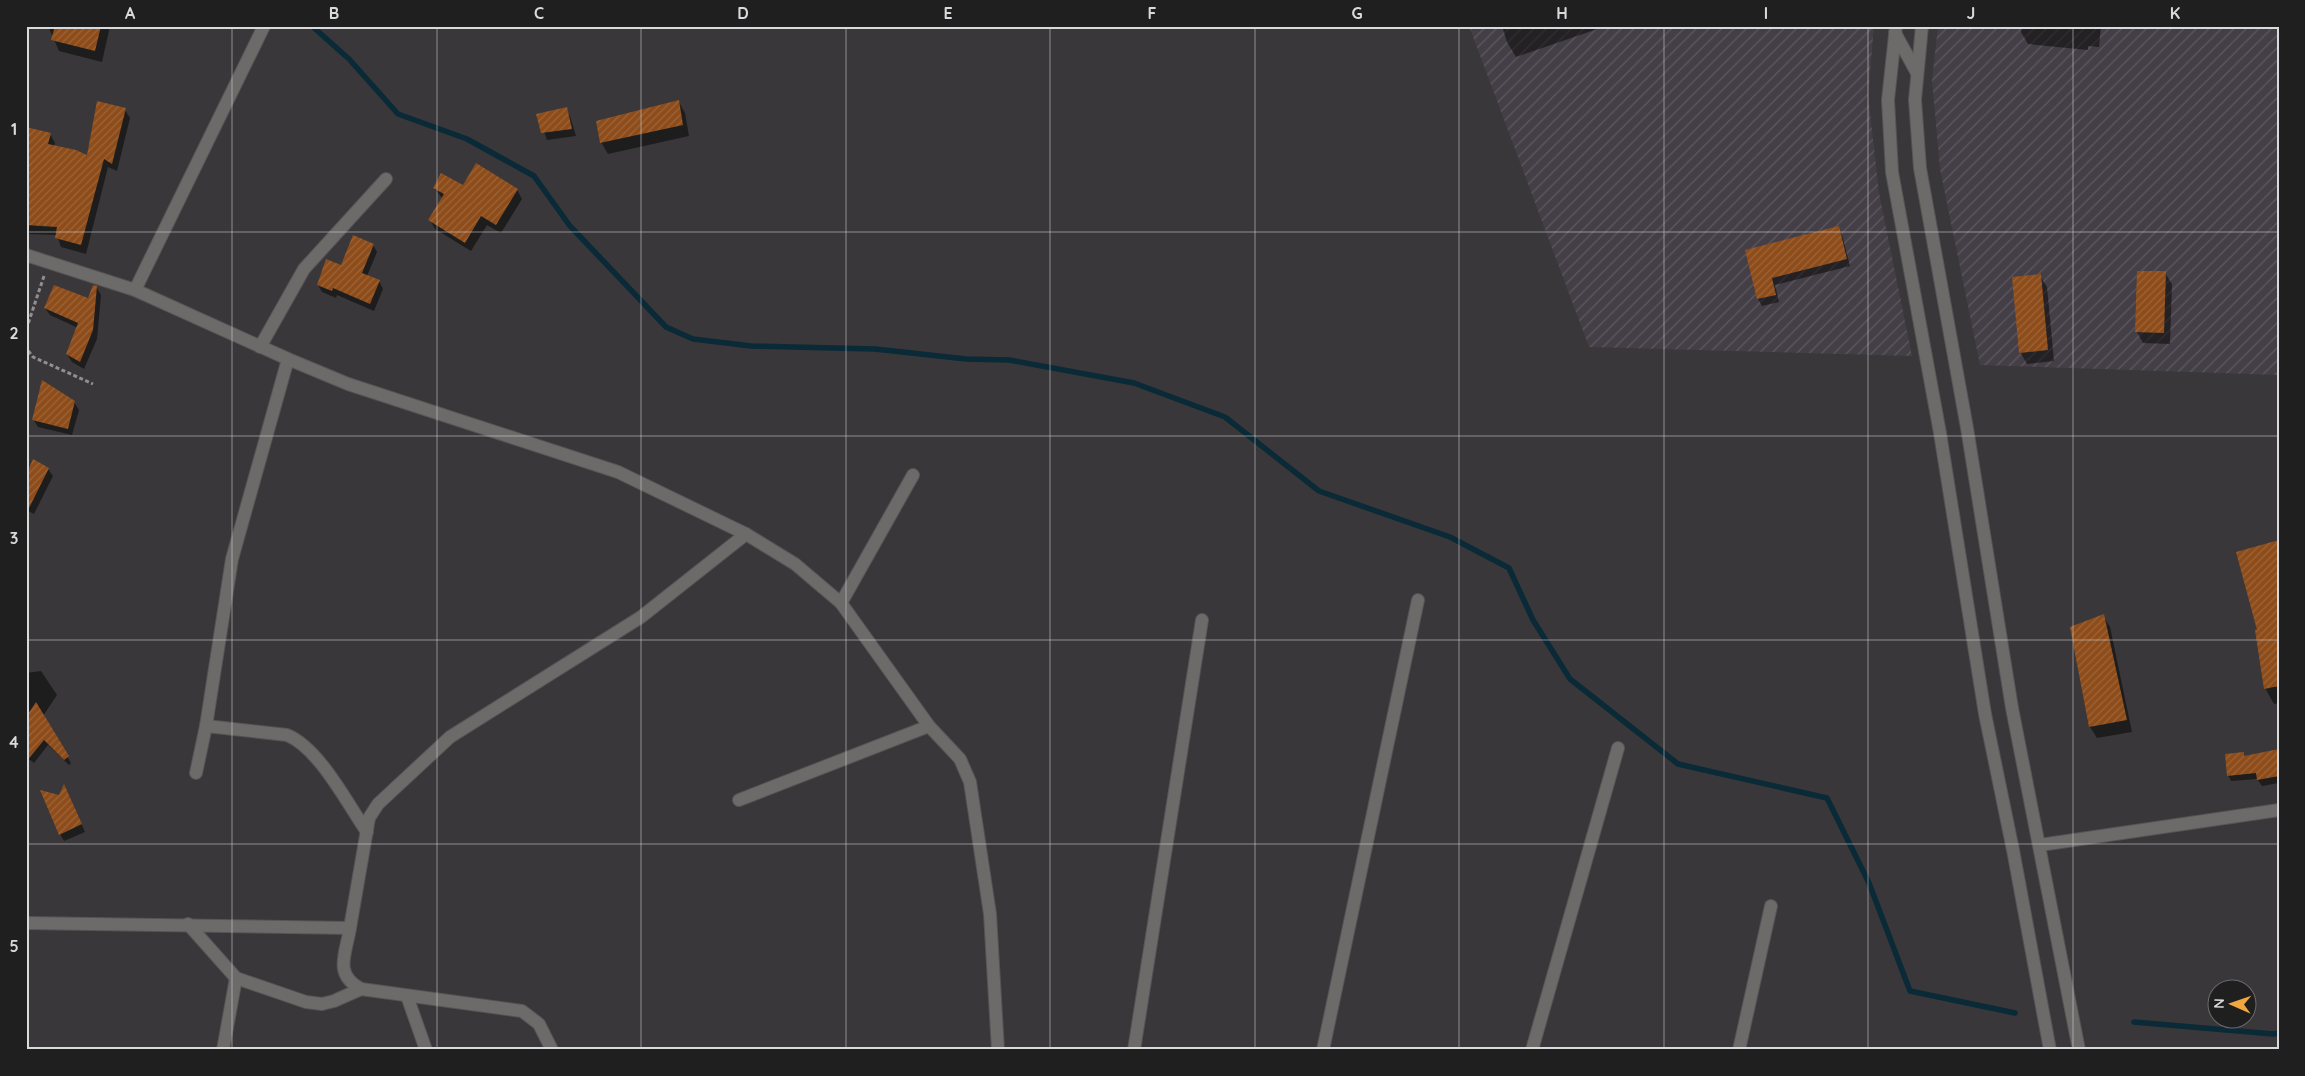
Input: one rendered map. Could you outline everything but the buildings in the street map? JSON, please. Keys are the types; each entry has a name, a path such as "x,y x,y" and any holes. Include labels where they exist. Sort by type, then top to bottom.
{"street":[{"path":"135,290 264,26"},
{"path":"1922,26 1915,100 1920,168 1967,428 2012,708 2079,1050"},
{"path":"1894,28 1917,73"},
{"path":"1894,28 1888,100 1892,172 1940,433 1985,714 2013,850 2050,1050"},
{"path":"260,346 295,280 304,268 386,179"},
{"path":"26,255 135,290 348,384 618,472 746,534 795,564 841,603 929,726 960,759 970,782 990,914 998,1050"},
{"path":"196,773 206,726 232,559 288,359"},
{"path":"841,603 912,475"},
{"path":"552,1050 539,1024 522,1011 361,989 345,978 343,969 369,818 378,804 450,737 641,618 746,534"},
{"path":"1323,1050 1418,600"},
{"path":"1134,1050 1202,620"},
{"path":"206,726 287,735 299,740 312,752 367,832"},
{"path":"739,800 929,726"},
{"path":"1532,1050 1618,748"},
{"path":"2040,845 2279,810"},
{"path":"1739,1050 1771,906"},
{"path":"26,923 350,928"},
{"path":"188,924 236,978 306,1002 322,1004 334,1001 361,989"},
{"path":"222,1050 236,978"},
{"path":"407,996 426,1050"}],"path":[{"path":"48,262 28,327 27,349 34,357 93,384"}],"shaded area":[{"path":"1469,26 1874,26 1868,95 1879,193 1912,356 1589,347"},
{"path":"1938,26 2279,26 2279,375 1980,365 1940,169 1932,80"}],"waterway":[{"path":"312,26 349,59 398,114 467,139 534,176 570,226 666,327 693,339 751,346 875,349 966,359 1009,360 1134,383 1225,417 1319,491 1450,537 1509,568 1533,620 1570,679 1678,764 1827,798 1869,883 1910,991 2015,1013"},
{"path":"2134,1022 2279,1033"}]}
